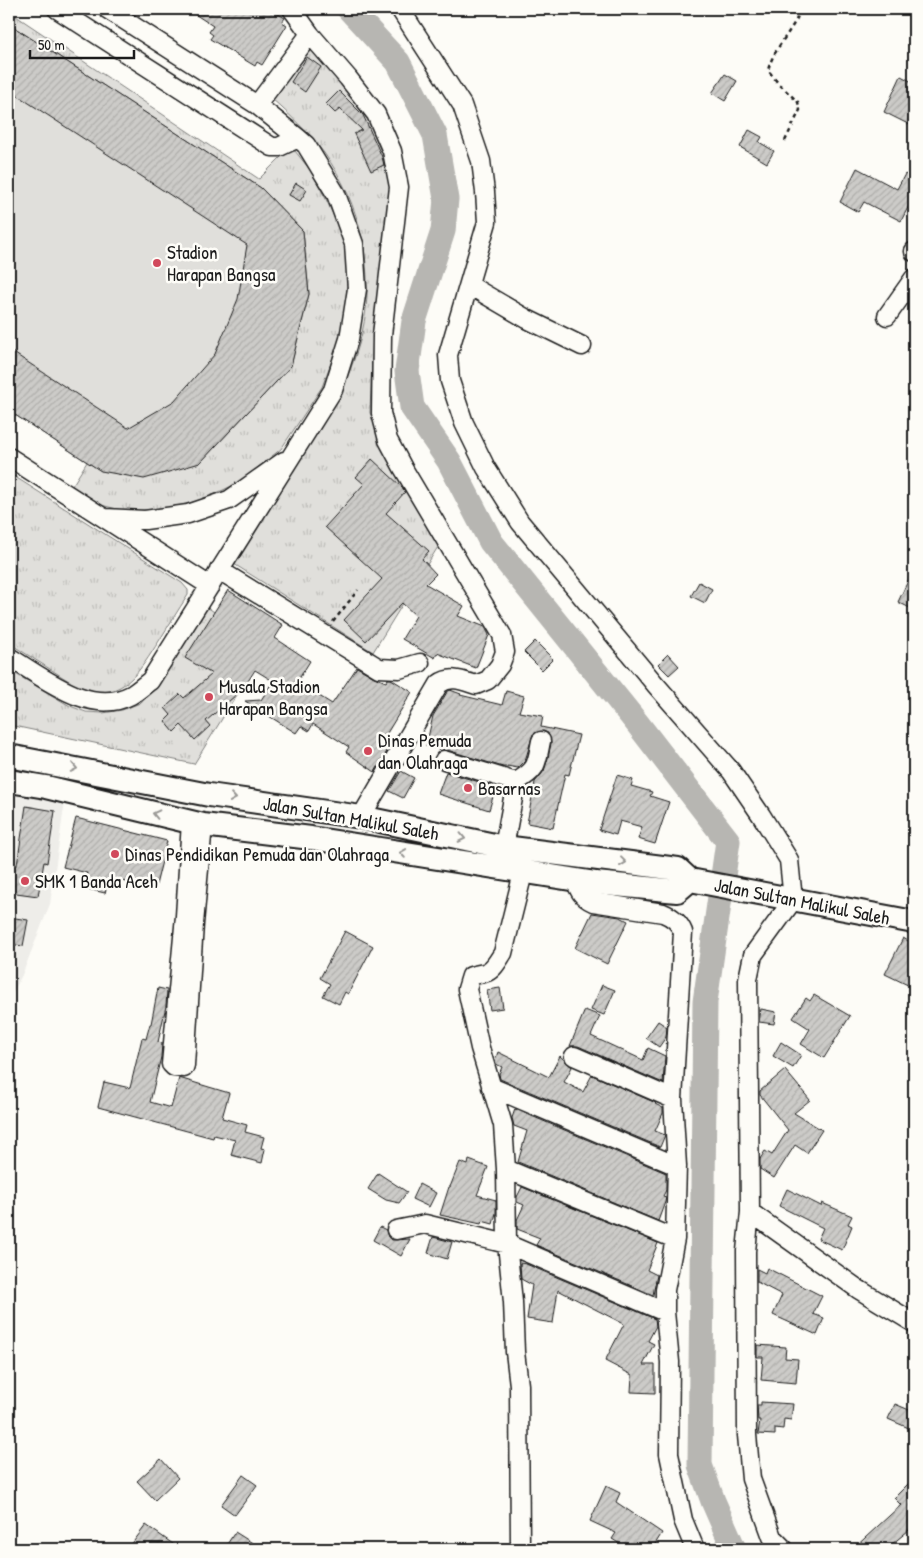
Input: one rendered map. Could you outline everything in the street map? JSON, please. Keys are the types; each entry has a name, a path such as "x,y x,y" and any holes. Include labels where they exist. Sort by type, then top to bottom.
{"main road":[{"name":"Jalan Sultan Malikul Saleh","path":"9,756 209,795 361,817 504,847 678,869 695,881 914,922"},
{"path":"46,787 48,763"},
{"name":"Jalan Sultan Malikul Saleh","path":"9,781 46,787 197,823 311,838 523,873 677,891 695,881"},
{"path":"311,838 315,810"}],"street":[{"path":"57,9 272,147 279,148 298,138"},
{"path":"9,657 73,695 103,702 131,695 150,681 333,390 349,339 357,289 354,244 336,194 306,145 257,105 108,9"},
{"path":"292,9 310,34 376,114 392,151 399,187 382,335 381,413 388,440 502,635 504,652 500,665 488,680 476,685 453,678 439,684 361,817"},
{"path":"400,9 462,105 481,160 486,192 487,222 448,355 450,381 464,423 486,468 520,522 730,771 790,860 793,900 753,955 748,979 750,1212 746,1251 750,1479 772,1537 784,1549"},
{"path":"257,105 310,34"},
{"path":"887,316 914,278"},
{"path":"469,285 527,319 582,346"},
{"path":"104,518 145,520 188,514 229,500 291,456"},
{"path":"9,457 210,586"},
{"path":"219,570 379,668 398,670 420,663"},
{"path":"444,760 516,782 530,774 533,770 536,765 541,741"},
{"path":"504,847 516,782"},
{"path":"197,823 194,924 184,1068 174,1067 171,1064 185,916 197,823"},
{"path":"520,1549 519,1385 507,1244 506,1169 503,1125 491,1087 467,989 471,976 480,972 487,972 496,964 502,953 523,873"},
{"path":"575,880 580,893 593,902 663,913 679,923 683,932 673,1098 677,1166 676,1239 665,1290 665,1312 670,1362 669,1454 683,1520 695,1549"},
{"path":"574,1056 673,1098"},
{"path":"491,1087 677,1166"},
{"path":"506,1169 676,1239"},
{"path":"750,1212 858,1289 914,1323"},
{"path":"396,1230 425,1224 507,1244 665,1312"}],"path":[{"path":"785,141 800,110 798,102 778,83 768,70 774,52 801,9"},
{"path":"323,634 358,590"}],"shaded area":[{"path":"9,773 67,787 50,904 22,975 9,1000"}],"green space":[{"name":"Stadion Harapan Bangsa","path":"9,9 13,9 13,14 259,179 288,150 295,151 311,171 341,232 349,261 346,305 341,336 322,387 281,449 238,483 202,500 165,509 125,511 101,505 72,486 87,462 9,29"},
{"name":"Stadion Harapan Bangsa","path":"9,24 261,188 303,231 309,294 291,366 200,463 101,471 9,411"},
{"path":"313,45 372,122 386,149 391,188 373,329 370,413 441,542 373,652 234,564 333,407 357,352 366,310 366,262 356,216 348,194 337,173 318,145 271,98"},
{"path":"9,473 182,583 188,590 188,595 145,662 120,687 110,691 83,690 9,643"},
{"path":"207,607 266,648 194,764 9,725 9,670 70,706 86,712 103,713 122,710 140,703 155,689"}],"building":[{"path":"187,9 270,9 285,18 282,22 287,25 262,65 257,62 255,66 210,39 213,35 209,32 213,26"},
{"path":"9,24 261,188 303,231 309,294 291,366 200,463 144,479 101,471 9,411 9,350 128,428 174,401 215,354 238,299 247,245 9,90"},
{"path":"307,57 321,67 305,92 291,82"},
{"path":"725,74 737,81 725,101 712,93"},
{"path":"901,76 914,83 914,127 884,112"},
{"path":"339,91 363,115 384,165 371,171 354,134 362,130 340,109 335,113 326,104"},
{"path":"749,130 762,137 759,142 774,151 767,163 740,147"},
{"path":"857,168 897,189 905,174 914,179 914,196 901,221 864,202 858,212 840,202"},
{"path":"296,183 307,190 300,201 289,195"},
{"path":"372,459 405,492 386,513 429,551 422,559 436,574 426,584 464,606 458,616 485,627 489,635 476,668 437,653 435,658 402,639 416,616 402,603 366,641 344,620 382,579 325,527 364,484 356,477"},
{"path":"914,568 914,610 898,602"},
{"path":"699,582 712,589 705,603 691,596"},
{"path":"228,590 283,625 275,638 310,661 297,682 332,704 357,667 386,682 388,679 391,679 412,692 381,743 389,748 375,772 346,752 349,747 313,724 309,731 301,726 296,733 245,701 261,700 273,681 255,670 243,689 206,721 210,726 195,740 181,725 174,732 165,721 171,715 165,708 180,694 184,698 212,674 185,658"},
{"path":"535,641 553,659 542,670 524,652"},
{"path":"668,654 679,666 669,675 658,664"},
{"path":"450,690 460,695 502,705 506,691 524,696 519,712 543,716 541,727 579,735 569,775 565,774 553,828 527,823 535,782 544,771 548,758 551,743 548,733 543,731 533,734 525,761 518,768 503,767 447,750 426,746 433,716"},
{"path":"401,771 414,778 403,798 389,791"},
{"name":"Basarnas","path":"446,772 496,787 489,810 438,794"},
{"path":"617,775 633,780 631,786 652,792 650,796 669,802 655,844 638,839 642,827 620,821 616,835 599,830"},
{"path":"26,806 55,811 47,863 44,862 38,896 9,892 9,864 17,865"},
{"name":"Dinas Pendidikan Pemuda dan Olahraga","path":"76,818 167,841 155,889 109,878 105,893 83,888 87,873 63,867"},
{"path":"592,913 620,917 628,921 607,964 575,948"},
{"path":"9,917 28,920 23,946 9,944"},
{"path":"345,931 373,946 348,994 345,992 339,1004 323,996 330,984 320,978"},
{"path":"903,938 914,944 914,988 885,974"},
{"path":"602,985 615,990 604,1015 591,1010"},
{"path":"158,988 167,990 166,1006 158,1042 162,1043 161,1057 150,1102 171,1108 179,1078 229,1093 222,1118 247,1125 245,1132 264,1137 261,1148 265,1149 262,1163 231,1155 235,1140 214,1135 213,1138 98,1107 104,1082 130,1088 142,1038 146,1039 151,1024"},
{"path":"500,988 503,1008 490,1010 487,990"},
{"path":"814,995 850,1016 824,1058 801,1044 810,1029 793,1018 806,998 810,1001"},
{"path":"761,1009 776,1012 774,1024 759,1022"},
{"path":"585,1010 600,1016 591,1036 643,1060 648,1048 665,1056 663,1083 578,1046 570,1046"},
{"path":"658,1021 667,1027 666,1037 659,1047 646,1038"},
{"path":"781,1042 801,1055 793,1068 773,1056"},
{"path":"498,1052 549,1077 560,1056 572,1067 564,1082 583,1092 592,1075 656,1103 663,1108 663,1113 655,1131 665,1135 660,1147 500,1079 499,1074 502,1067 496,1064 495,1060"},
{"path":"785,1070 810,1100 794,1113 822,1130 807,1153 795,1145 774,1178 760,1169 760,1159 765,1151 772,1155 788,1130 760,1095 760,1091"},
{"path":"515,1109 666,1173 666,1190 663,1196 666,1197 658,1221 518,1162 527,1131 514,1126 512,1118"},
{"path":"469,1160 488,1167 477,1195 496,1200 496,1213 493,1224 482,1221 481,1224 440,1215 460,1162 468,1165"},
{"path":"378,1173 407,1192 399,1203 386,1200 368,1189"},
{"path":"419,1184 436,1193 429,1207 412,1199"},
{"path":"522,1187 658,1243 647,1270 657,1275 653,1295 536,1245 540,1238 517,1229 517,1220 524,1205 517,1202 517,1197"},
{"path":"787,1189 821,1206 822,1203 852,1216 848,1224 852,1226 842,1250 818,1239 823,1228 779,1206"},
{"path":"380,1227 386,1230 388,1237 392,1240 410,1239 401,1256 373,1240"},
{"path":"433,1237 452,1242 447,1259 428,1253"},
{"path":"520,1263 655,1319 656,1326 648,1341 654,1344 643,1365 655,1365 655,1393 631,1392 632,1375 605,1361 624,1324 558,1290 553,1323 527,1319 532,1285 521,1279"},
{"path":"767,1268 822,1296 813,1314 824,1318 817,1335 773,1315 782,1295 757,1282 757,1269 765,1273"},
{"path":"757,1345 786,1347 785,1358 798,1359 796,1383 761,1380 763,1357 757,1357"},
{"path":"761,1402 793,1404 791,1420 784,1419 783,1429 775,1428 775,1435 758,1434 760,1420 758,1420 757,1405 761,1405"},
{"path":"895,1404 914,1412 911,1429 888,1419"},
{"path":"161,1459 178,1478 155,1500 137,1481"},
{"path":"243,1475 257,1485 235,1515 221,1505"},
{"path":"914,1478 914,1526 886,1549 853,1549 901,1505 894,1498"},
{"path":"606,1486 620,1493 616,1502 662,1533 652,1549 628,1549 612,1539 616,1533 590,1521"},
{"path":"146,1525 180,1549 128,1549"},
{"path":"235,1532 262,1549 224,1549"}],"waterway":[{"path":"349,9 398,62 435,135 446,199 443,231 414,321 407,371 412,407 449,461 491,542 637,723 728,841 705,1002 700,1465 734,1549"}],"place":[{"name":"Stadion Harapan Bangsa","path":"157,263"},
{"name":"Musala Stadion Harapan Bangsa","path":"209,697"},
{"name":"Dinas Pemuda dan Olahraga","path":"368,751"},
{"name":"Basarnas","path":"468,788"},
{"name":"Dinas Pendidikan Pemuda dan Olahraga","path":"115,854"},
{"name":"SMK 1 Banda Aceh","path":"25,881"}]}
